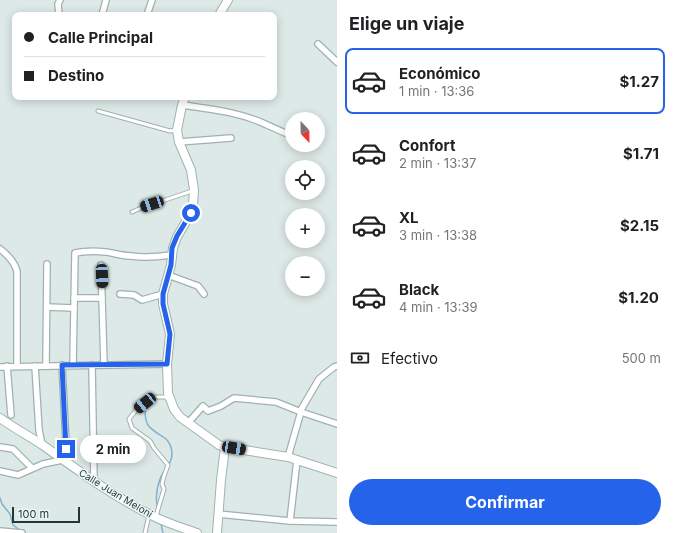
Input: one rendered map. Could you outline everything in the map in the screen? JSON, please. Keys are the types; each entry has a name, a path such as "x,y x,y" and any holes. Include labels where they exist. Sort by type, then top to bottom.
{"street":[{"path":"59,12 58,4 60,0"},
{"path":"103,12 106,0"},
{"path":"148,12 152,0"},
{"path":"221,12 228,0"},
{"path":"318,44 337,62"},
{"path":"285,133 265,124 237,115 183,101 177,130 179,142 191,170 194,190 191,213 177,236 172,248 171,265 163,294 163,304 170,334 167,364 168,393 174,409 180,417 219,445 288,457 337,474"},
{"path":"179,142 230,138"},
{"path":"0,249 9,256 17,271 16,366"},
{"path":"73,365 75,253 104,252 144,257 171,255"},
{"path":"46,366 47,264"},
{"path":"101,265 104,365"},
{"path":"168,275 198,286 204,294"},
{"path":"120,294 134,295 142,300 163,294"},
{"path":"74,298 102,298"},
{"path":"46,307 74,308"},
{"path":"0,367 167,364"},
{"path":"0,471 18,475 42,464 64,461 62,365"},
{"path":"92,365 94,481"},
{"path":"7,366 10,415"},
{"path":"35,366 39,430 42,446"},
{"path":"288,457 302,408 319,379 337,366"},
{"path":"188,423 203,406 208,411 221,406 234,398 276,402 337,424"},
{"name":"Calle Juan Meloni","path":"0,418 125,500 170,523 197,533"},
{"path":"0,447 13,449 32,468"},
{"path":"217,533 225,447"},
{"path":"290,521 297,460"},
{"path":"218,514 290,521 337,522"},
{"path":"0,531 22,533"}],"lane":[{"path":"98,112 170,131 177,130"},
{"path":"132,212 194,190"},
{"path":"145,533 159,507 164,489 162,484 168,465 150,441 132,428 130,419 137,409 152,397 165,397 170,399"}],"waterway":[{"path":"145,410 148,425 166,439 170,445 172,456 168,465"},
{"path":"158,509 156,499 157,493 161,477 166,468"},
{"path":"0,498 2,504 10,514 13,525 21,531"},
{"path":"161,524 163,533"}],"route":[{"path":"66,449 62,365 167,364 170,334 163,304 163,294 171,265 172,248 177,236 191,213"}]}
